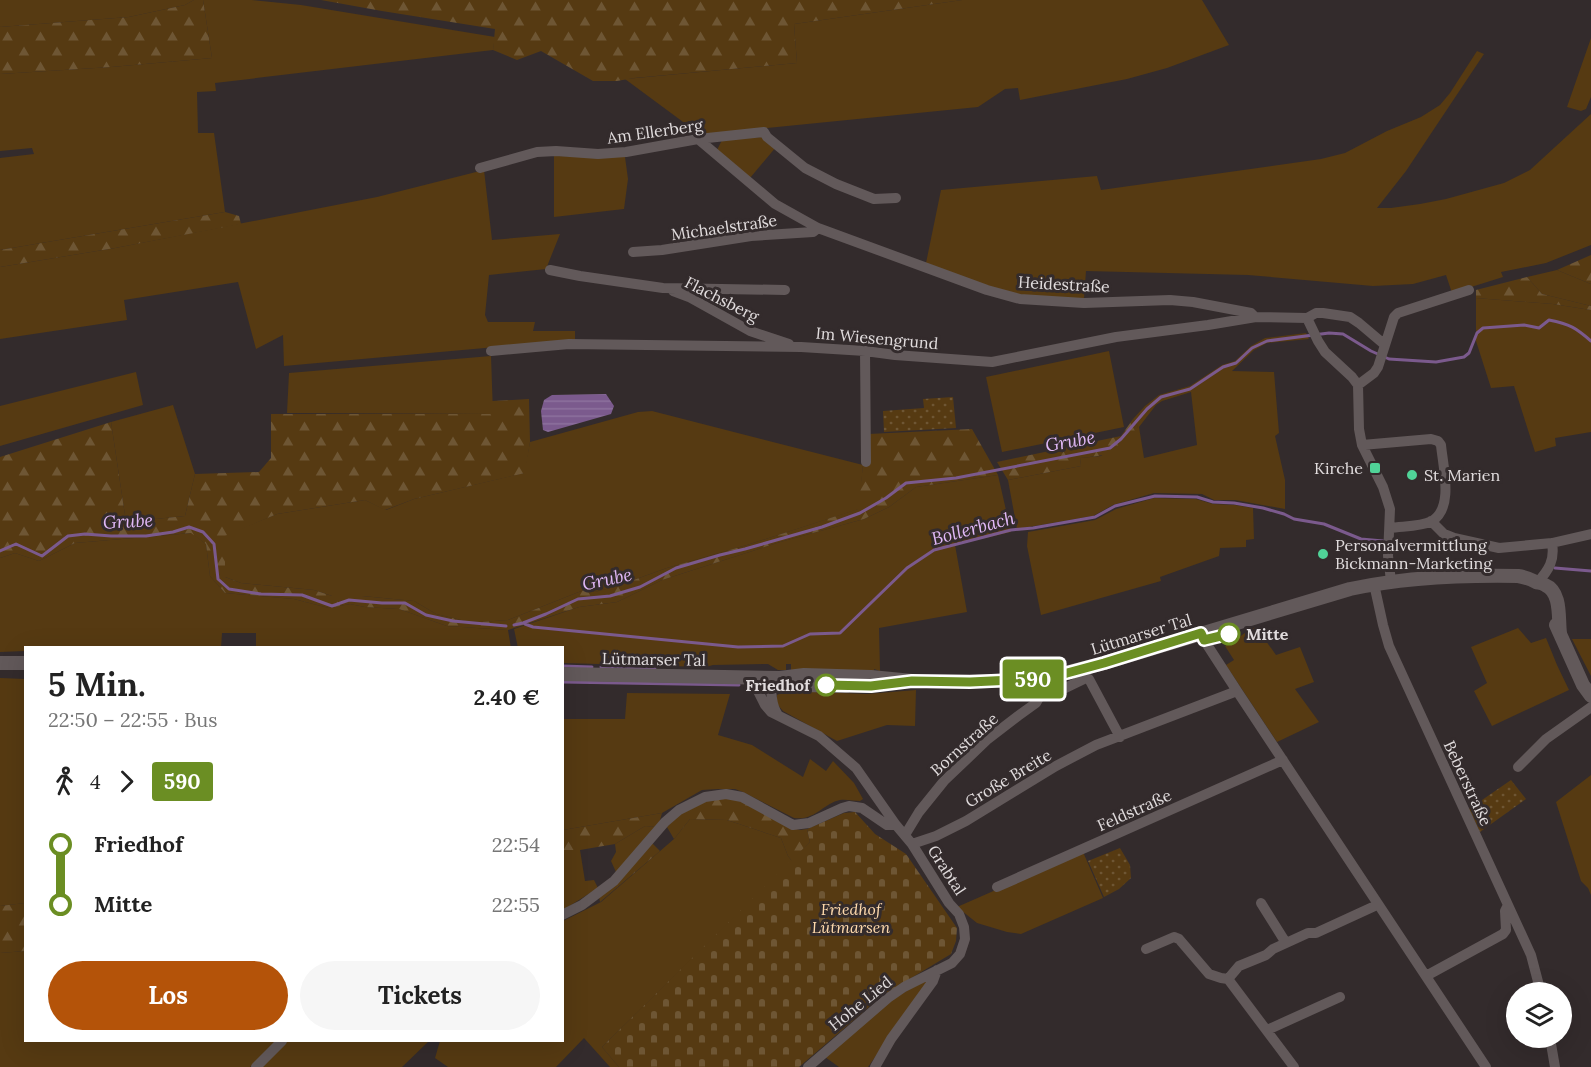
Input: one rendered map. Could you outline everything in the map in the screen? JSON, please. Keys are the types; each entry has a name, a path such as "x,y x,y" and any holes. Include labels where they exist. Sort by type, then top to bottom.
{"main road":[{"path":"1391,581 1435,577 1509,576 1527,577 1545,585 1551,589 1556,599 1560,633 1583,685 1591,696"},
{"name":"Lütmarser Tal","path":"564,674 770,678 803,685 871,686 912,681 970,682 1036,679 1104,663 1350,589 1391,581"},
{"path":"0,663 24,663"}],"street":[{"name":"Am Ellerberg","path":"480,168 537,152 598,154 626,152 698,139 764,132 805,168 836,184 874,199 896,198"},
{"name":"Heidestraße","path":"698,139 775,204 818,228 976,286 1020,299 1084,303 1170,300 1251,313 1256,317 1309,323 1316,313 1350,317 1359,323 1382,353"},
{"name":"Michaelstraße","path":"633,252 662,250 752,236 813,232 818,228"},
{"name":"Flachsberg","path":"550,270 663,288 785,290"},
{"name":"Flachsberg","path":"663,288 689,297 750,331 801,347"},
{"path":"1358,386 1374,373 1394,317 1398,313 1469,290"},
{"name":"Im Wiesengrund","path":"491,351 569,345 801,347 992,362 1116,337 1256,317"},
{"path":"1309,323 1325,352 1352,376 1358,386 1359,429 1362,445 1383,488 1390,509 1388,556 1391,581"},
{"path":"865,351 867,462"},
{"path":"1362,445 1431,439 1438,441 1441,446 1446,492 1442,510 1431,521 1390,528"},
{"path":"1431,521 1444,534 1454,538 1499,548 1552,543 1591,534"},
{"path":"1537,583 1545,575 1551,563 1554,553 1552,543"},
{"name":"Beberstraße","path":"1374,584 1383,625 1397,666 1531,955 1538,982"},
{"path":"1201,633 1236,691 1486,1067"},
{"name":"Grabtal","path":"770,678 758,691 765,705 771,712 819,736 856,768 908,839 949,903 959,914 964,927 965,939 960,954 952,963 937,970 933,981 891,1039 875,1067"},
{"path":"1036,679 1040,696 1053,694 1086,678 1092,681 1120,737"},
{"name":"Große Breite","path":"908,839 936,836 1096,745 1236,691"},
{"name":"Bornstraße","path":"908,839 919,812 944,781 988,739 1036,704 1040,696"},
{"path":"1518,767 1551,729 1591,707"},
{"name":"Feldstraße","path":"997,887 1283,760"},
{"path":"564,914 582,905 614,881 665,822 679,810 705,797 726,794 742,797 793,825 809,823 849,806 862,808 887,825 896,825"},
{"path":"1261,903 1286,943"},
{"path":"1228,979 1239,966 1266,955 1273,949 1308,933 1316,933 1377,905"},
{"path":"1426,976 1503,934 1506,930 1504,911 1508,905"},
{"path":"1146,949 1174,937 1179,939 1209,974 1228,979 1294,1067"},
{"name":"Hohe Lied","path":"808,1067 888,998 937,970"},
{"path":"1267,1030 1340,997"},
{"path":"256,1067 281,1042"},
{"path":"1552,1048 1555,1067"}],"green space":[{"path":"0,0 194,0 185,5 129,17 0,27"},
{"path":"194,0 203,0 212,58 0,74 0,27 129,17 185,5"},
{"path":"203,0 252,0 301,5 495,37 493,50 215,83 216,91 197,92 198,133 214,133 225,212 0,250 0,158 34,154 32,148 0,151 0,74 212,58"},
{"path":"321,0 962,0 794,24 797,63 617,81 593,81 541,51 517,60 493,50 495,29"},
{"path":"962,0 1202,0 1229,45 1167,68 1127,79 1020,100 1018,88 1005,89 978,107 707,134 698,133 625,79 797,63 794,24"},
{"path":"1591,38 1591,97 1586,109 1581,111 1567,107"},
{"path":"1477,51 1484,54 1406,171 1377,208 1391,208 1446,199 1504,183 1530,170 1591,114 1591,245 1546,263 1501,272 1503,277 1452,293 1446,275 1413,284 1373,286 1248,275 1086,271 1084,299 1020,295 985,285 926,263 941,190 1097,176 1101,190 1321,159 1345,153 1387,131 1421,117 1440,105"},
{"path":"762,137 776,147 750,178 717,150 722,140"},
{"path":"554,156 625,157 628,179 624,209 554,217"},
{"path":"484,170 492,240 560,234 546,269 489,275 485,315 488,322 535,322 533,331 575,331 575,340 284,366 283,335 256,349 238,282 124,300 127,320 0,339 0,267 115,248 377,197"},
{"path":"225,212 239,216 241,224 0,267 0,250"},
{"path":"1591,255 1591,284 1557,270"},
{"path":"1557,270 1591,284 1591,306 1542,294 1527,277"},
{"path":"1527,277 1542,294 1591,306 1591,310 1553,304 1476,298 1476,290"},
{"path":"1476,298 1553,304 1591,310 1591,432 1555,438 1556,446 1535,452 1514,386 1491,388 1476,341"},
{"path":"1306,333 1309,339 1267,343 1254,350 1232,371 1274,372 1279,433 1275,436 1285,480 1285,509 1235,500 1214,500 1202,494 1154,493 1113,505 1093,516 1017,529 1008,480 1081,466 1080,458 1101,456 1138,427 1133,419 1159,395 1190,386 1222,365 1235,361 1251,346 1265,338","holes":["1191,392 1197,445 1144,458 1139,427 1156,405"]},
{"path":"1109,351 1124,427 1002,452 986,377"},
{"path":"491,356 493,414 287,413 289,373"},
{"path":"136,372 143,405 0,446 0,406"},
{"path":"953,397 956,428 884,432 883,411 924,408 923,399"},
{"path":"529,399 530,442 525,473 414,499 385,510 365,500 277,514 225,536 225,577 241,583 314,590 332,596 362,596 414,601 436,614 465,621 508,620 584,590 595,592 614,587 667,568 858,509 863,465 869,466 869,434 972,429 998,475 916,487 889,507 864,519 780,542 662,580 617,602 579,607 508,630 447,626 399,609 350,604 329,608 294,599 225,593 210,576 206,544 191,533 75,543 39,561 15,553 0,558 0,457 111,422 126,522 185,516 195,474 259,472 271,458 271,414 492,414 492,401"},
{"path":"173,405 195,474 185,516 126,522 111,422"},
{"path":"652,411 863,465 859,509 667,568 614,587 595,592 584,590 508,620 465,621 436,614 414,601 362,596 332,596 314,590 241,583 225,577 225,535 277,514 365,500 386,510 414,499 524,473 530,442 638,412"},
{"path":"1133,419 1138,427 1126,442 1108,454 1080,458 1081,466 1008,480 997,462 1121,436"},
{"path":"998,475 1011,532 955,545 967,612 879,628 880,671 874,669 874,673 791,670 791,664 786,664 786,670 778,670 768,664 706,667 564,663 564,646 518,646 514,629 579,607 617,602 662,580 780,542 864,519 889,507 916,487"},
{"path":"1154,498 1196,499 1213,504 1253,508 1254,539 1246,540 1246,547 1220,548 1219,556 1160,577 1161,581 1041,615 1027,546 1028,532 1095,520 1116,509"},
{"path":"192,533 206,544 210,576 225,593 294,599 329,608 350,604 399,609 447,626 508,630 511,646 256,646 256,633 222,633 221,646 24,646 24,651 0,652 0,558 15,553 39,561 75,543"},
{"path":"1256,627 1276,655 1300,647 1314,682 1295,689 1319,722 1277,742 1226,665 1234,660 1225,646"},
{"path":"1518,628 1531,643 1546,638 1569,690 1492,726 1474,691 1487,683 1471,647"},
{"path":"1572,639 1591,639 1591,676"},
{"path":"0,678 24,679 24,903 0,906"},
{"path":"916,690 915,726 887,725 837,741 783,711 777,704 777,695 785,691 867,694"},
{"path":"627,693 730,694 718,735 752,745 803,777 810,759 826,771 833,761 854,783 863,799 860,801 840,800 808,817 794,818 735,789 702,790 662,813 564,830 564,719 625,719"},
{"path":"1591,775 1591,895 1581,881 1556,802"},
{"path":"1511,780 1526,799 1480,832 1469,809"},
{"path":"726,798 741,801 792,828 807,829 810,842 792,861 781,838 727,820 690,819 674,839 667,827 680,813 706,801"},
{"name":"Friedhof Lütmarsen","path":"855,812 875,834 906,854 957,928 956,941 951,954 883,995 799,1067 619,1067 602,1047 810,842 807,829 844,813"},
{"path":"662,813 658,827 645,826 615,844 580,850 564,850 564,830"},
{"path":"690,819 727,820 781,838 792,861 602,1047 619,1067 610,1067 584,1038 556,1067 448,1067 435,1058 440,1042 564,1042 564,920 601,902 674,839"},
{"path":"645,826 658,827 616,872 611,861 616,852 615,844"},
{"path":"651,842 660,851 600,902 599,896"},
{"path":"1120,848 1130,865 1131,878 1119,889 1104,897 1088,861"},
{"path":"564,850 580,850 585,881 594,880 598,888 564,909"},
{"path":"1083,852 1103,898 1021,934 977,923 957,907"},
{"path":"24,903 24,951 0,953 0,906"},
{"path":"24,951 24,1042 276,1042 250,1067 0,1067 0,953"},
{"path":"927,979 927,984 868,1067 839,1067 825,1057 888,1002"},
{"path":"285,1042 428,1042 402,1067 257,1067"}],"shaded area":[{"path":"606,394 614,406 611,414 548,432 543,430 541,411 544,400 552,395"}],"waterway":[{"name":"Grube","path":"514,625 546,614 578,599 610,596 640,587 676,568 822,527 860,513 906,483 956,478 1110,448 1161,397 1190,389 1223,367 1236,363 1252,348 1267,341 1329,333 1343,334 1389,359 1436,362 1464,357 1469,353 1477,333 1483,328 1524,325 1539,328 1549,320 1572,327 1591,341"},
{"name":"Bollerbach","path":"525,624 533,627 738,647 783,646 810,634 840,633 907,568 934,550 1011,530 1095,517 1115,506 1155,496 1197,497 1213,502 1263,508 1294,519 1324,524 1361,539 1383,541"},
{"name":"Grube","path":"0,551 16,544 42,556 68,536 85,534 146,536 189,527 203,532 214,544 218,579 229,589 261,594 302,595 332,606 349,600 405,603 426,615 453,621 506,626"},
{"name":"Bollerbach","path":"1555,568 1591,571"},
{"path":"564,666 592,667"},
{"path":"601,667 655,668"},
{"path":"564,682 739,685"}],"bus line":[{"name":"590","path":"826,685 871,686 912,681 970,682 1036,679 1104,663 1201,633 1204,640 1229,634"}],"place":[{"name":"Kirche","path":"1375,468"},
{"name":"St. Marien","path":"1412,475"},
{"name":"Personalvermittlung Bickmann-Marketing","path":"1323,554"},
{"name":"Mitte","path":"1229,634"},
{"name":"Friedhof","path":"826,685"}]}
